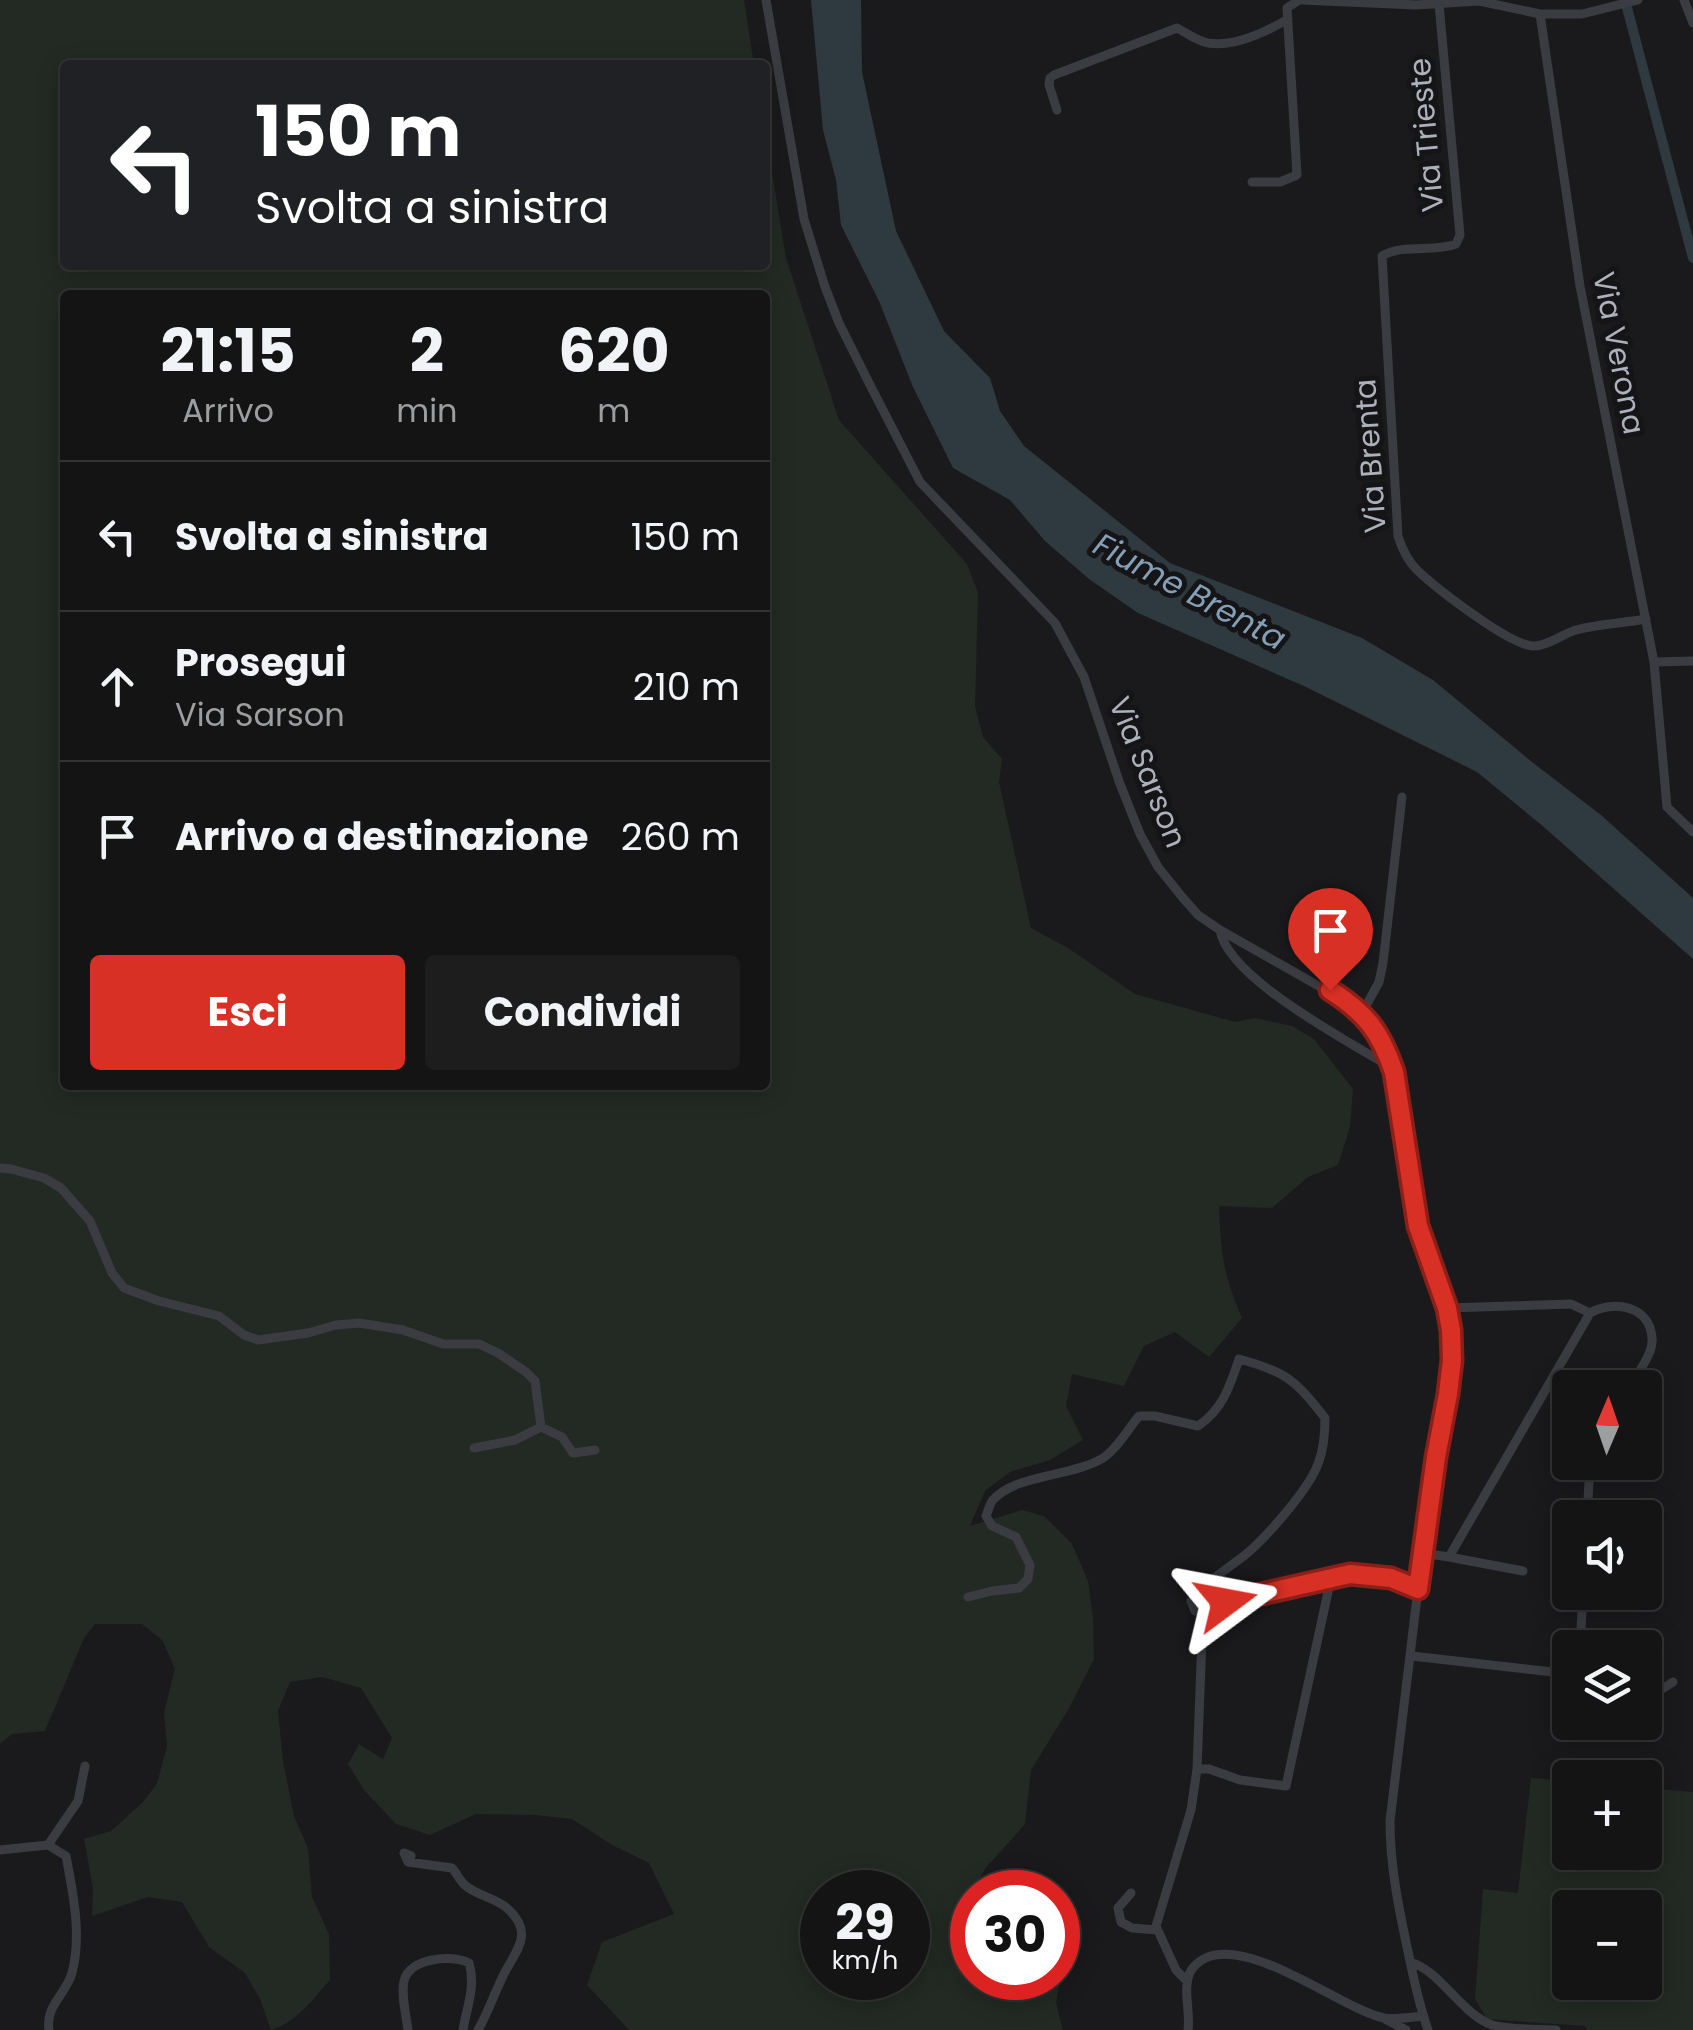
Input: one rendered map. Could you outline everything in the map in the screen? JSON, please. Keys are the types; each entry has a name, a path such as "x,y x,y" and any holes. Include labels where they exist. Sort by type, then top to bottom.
{"street":[{"name":"Via Sarson","path":"766,0 804,219 825,288 920,482 1055,623 1084,677 1140,834 1158,867 1183,898 1198,915 1220,930 1330,990 1362,1013 1386,1049 1418,1226 1451,1330 1452,1360 1418,1589 1390,1821 1390,1856 1398,1908 1428,2030"},
{"path":"1252,182 1280,182 1297,175 1287,8 1300,0 1416,5 1479,1 1540,14 1582,14 1636,1"},
{"path":"1684,0 1693,23"},
{"name":"Via Trieste","path":"1382,256 1394,249 1444,249 1456,244 1460,234 1439,4"},
{"name":"Via Verona","path":"1540,14 1580,286 1654,662 1667,807 1693,832"},
{"path":"1057,110 1050,78 1110,53 1177,28 1200,41 1225,42 1258,34 1288,18"},
{"name":"Via Brenta","path":"1382,256 1398,536 1403,552 1416,569 1497,632 1515,641 1534,646 1574,630 1646,620"},
{"path":"1654,662 1693,662"},
{"path":"1362,1013 1379,982 1383,963 1402,797"},
{"path":"1220,930 1234,959 1265,988 1392,1068"},
{"path":"0,1168 44,1178 61,1188 90,1221 112,1273 124,1288 219,1316 244,1335 258,1340 360,1324 403,1330 443,1344 478,1344 498,1353 535,1381 541,1427"},
{"path":"1447,1308 1571,1304 1590,1314"},
{"path":"1449,1557 1590,1314 1611,1305 1626,1306 1640,1313 1652,1335 1651,1349 1640,1370"},
{"path":"968,1598 1019,1588 1028,1580 1030,1565 1016,1537 992,1526 986,1516 992,1501 1032,1479 1077,1470 1106,1457 1139,1416 1198,1426 1210,1418 1228,1395 1239,1359 1284,1374 1300,1387 1326,1418 1324,1445 1317,1468 1271,1530 1198,1591 1191,1601 1196,1611 1350,1574 1391,1578 1418,1589"},
{"path":"474,1448 515,1440 541,1427"},
{"path":"541,1427 562,1437 573,1454 594,1450"},
{"path":"1424,1553 1523,1571"},
{"path":"1197,1769 1209,1768 1240,1780 1286,1786 1330,1578"},
{"path":"1188,1981 1176,1970 1157,1930 1191,1810 1197,1769 1203,1610"},
{"path":"1412,1656 1552,1672"},
{"path":"1662,1688 1672,1682"},
{"path":"48,1845 78,1801 85,1766"},
{"path":"0,1850 48,1845 66,1856 75,1903 74,1964 70,1980 54,2002 47,2024 49,2030"},
{"path":"411,1856 404,1853 408,1862 452,1868 466,1886 504,1905 521,1929 521,1944 478,2030"},
{"path":"1131,1893 1118,1908 1121,1922 1132,1928 1157,1930"},
{"path":"1188,2030 1190,1972 1207,1958 1236,1954 1260,1960 1403,2028 1416,2025 1423,2016"},
{"path":"408,2030 404,1981 408,1973 430,1960 445,1957 469,1963 473,1977 462,2030"},
{"path":"1410,1962 1426,1970 1488,2024 1556,2030"},
{"path":"1382,2017 1423,2016"}],"shaded area":[{"path":"0,0 744,0 753,60 60,60 60,270 770,270 770,160 786,258 839,420 967,564 978,593 975,706 983,737 1002,759 999,782 1031,928 1135,994 1235,1022 1255,1018 1292,1026 1314,1039 1353,1089 1350,1127 1338,1165 1308,1177 1272,1208 1219,1206 1224,1264 1242,1318 1209,1357 1175,1332 1144,1346 1124,1386 1072,1374 1066,1406 1083,1440 1050,1460 1010,1472 985,1491 970,1526 1022,1510 1044,1516 1072,1544 1088,1581 1094,1659 1031,1770 1025,1824 984,1870 950,1870 950,2000 1057,2000 1063,2030 629,2030 587,1985 602,1942 674,1914 649,1863 572,1819 476,1814 430,1835 396,1824 364,1790 348,1764 359,1744 383,1759 392,1738 361,1688 322,1677 290,1682 278,1711 294,1816 308,1848 312,1897 329,1934 330,1980 296,2016 271,2030 245,1973 209,1947 182,1902 148,1897 92,1916 93,1888 84,1839 111,1831 141,1804 157,1784 167,1746 164,1713 175,1669 163,1641 142,1624 95,1624 84,1638 45,1731 12,1734 0,1744"},
{"path":"1531,1778 1552,1780 1552,1870 1662,1870 1662,1789 1693,1792 1693,2030 1587,2030 1585,2026 1487,2019 1475,1999 1483,1889 1518,1893"}],"water":[{"name":"Fiume Brenta","path":"811,0 861,0 862,72 896,231 944,331 990,378 1000,411 1024,446 1170,563 1362,638 1433,680 1601,815 1693,898 1693,959 1477,772 1306,687 1138,613 1089,579 1045,541 1010,500 953,468 841,225 836,180 823,130"}],"waterway":[{"path":"1625,0 1693,258"}],"route":[{"path":"1226,1602 1350,1574 1391,1578 1418,1589 1448,1394 1451,1330 1418,1226 1394,1072 1386,1049 1372,1023 1330,990"}]}
